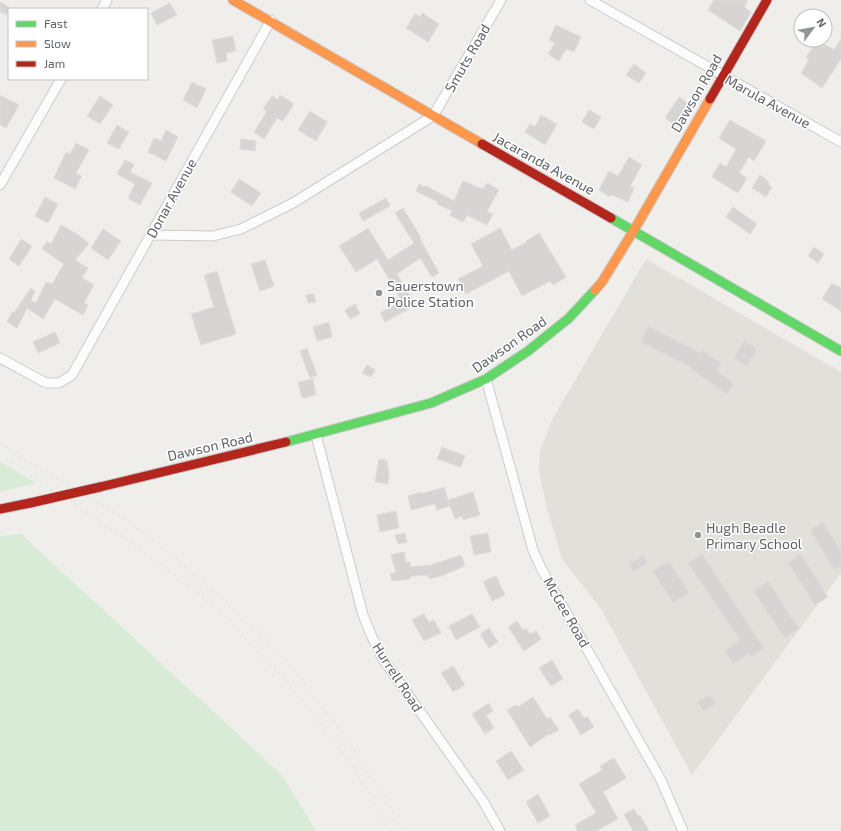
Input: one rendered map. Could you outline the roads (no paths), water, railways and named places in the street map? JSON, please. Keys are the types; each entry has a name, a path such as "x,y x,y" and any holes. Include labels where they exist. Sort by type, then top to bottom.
{"street":[{"name":"Jacaranda Avenue","path":"233,0 271,20 433,116 634,230 841,351"},
{"name":"Smuts Road","path":"433,116 501,0"},
{"name":"Marula Avenue","path":"590,0 841,142"},
{"name":"Dawson Road","path":"0,509 100,487 316,435 431,403 455,394 486,379 528,351 569,318 602,282 634,230 767,0"},
{"name":"Donar Avenue","path":"0,358 46,383 59,383 72,375 271,20"},
{"path":"0,185 61,80"},
{"path":"150,235 213,236 241,229 293,203 433,116"},
{"name":"McGee Road","path":"486,379 533,550 541,568 661,780 683,831"},
{"name":"Hurrell Road","path":"316,435 363,615 372,637 383,659 483,802 500,831"}],"railway":[{"path":"0,444 116,513 156,541 242,617 290,667 337,725 377,785 404,831"},
{"path":"0,457 26,472 134,545 209,601 280,674 346,757 392,831"}],"place":[{"name":"Sauerstown Police Station","path":"379,293"},
{"name":"Hugh Beadle Primary School","path":"698,535"}]}
